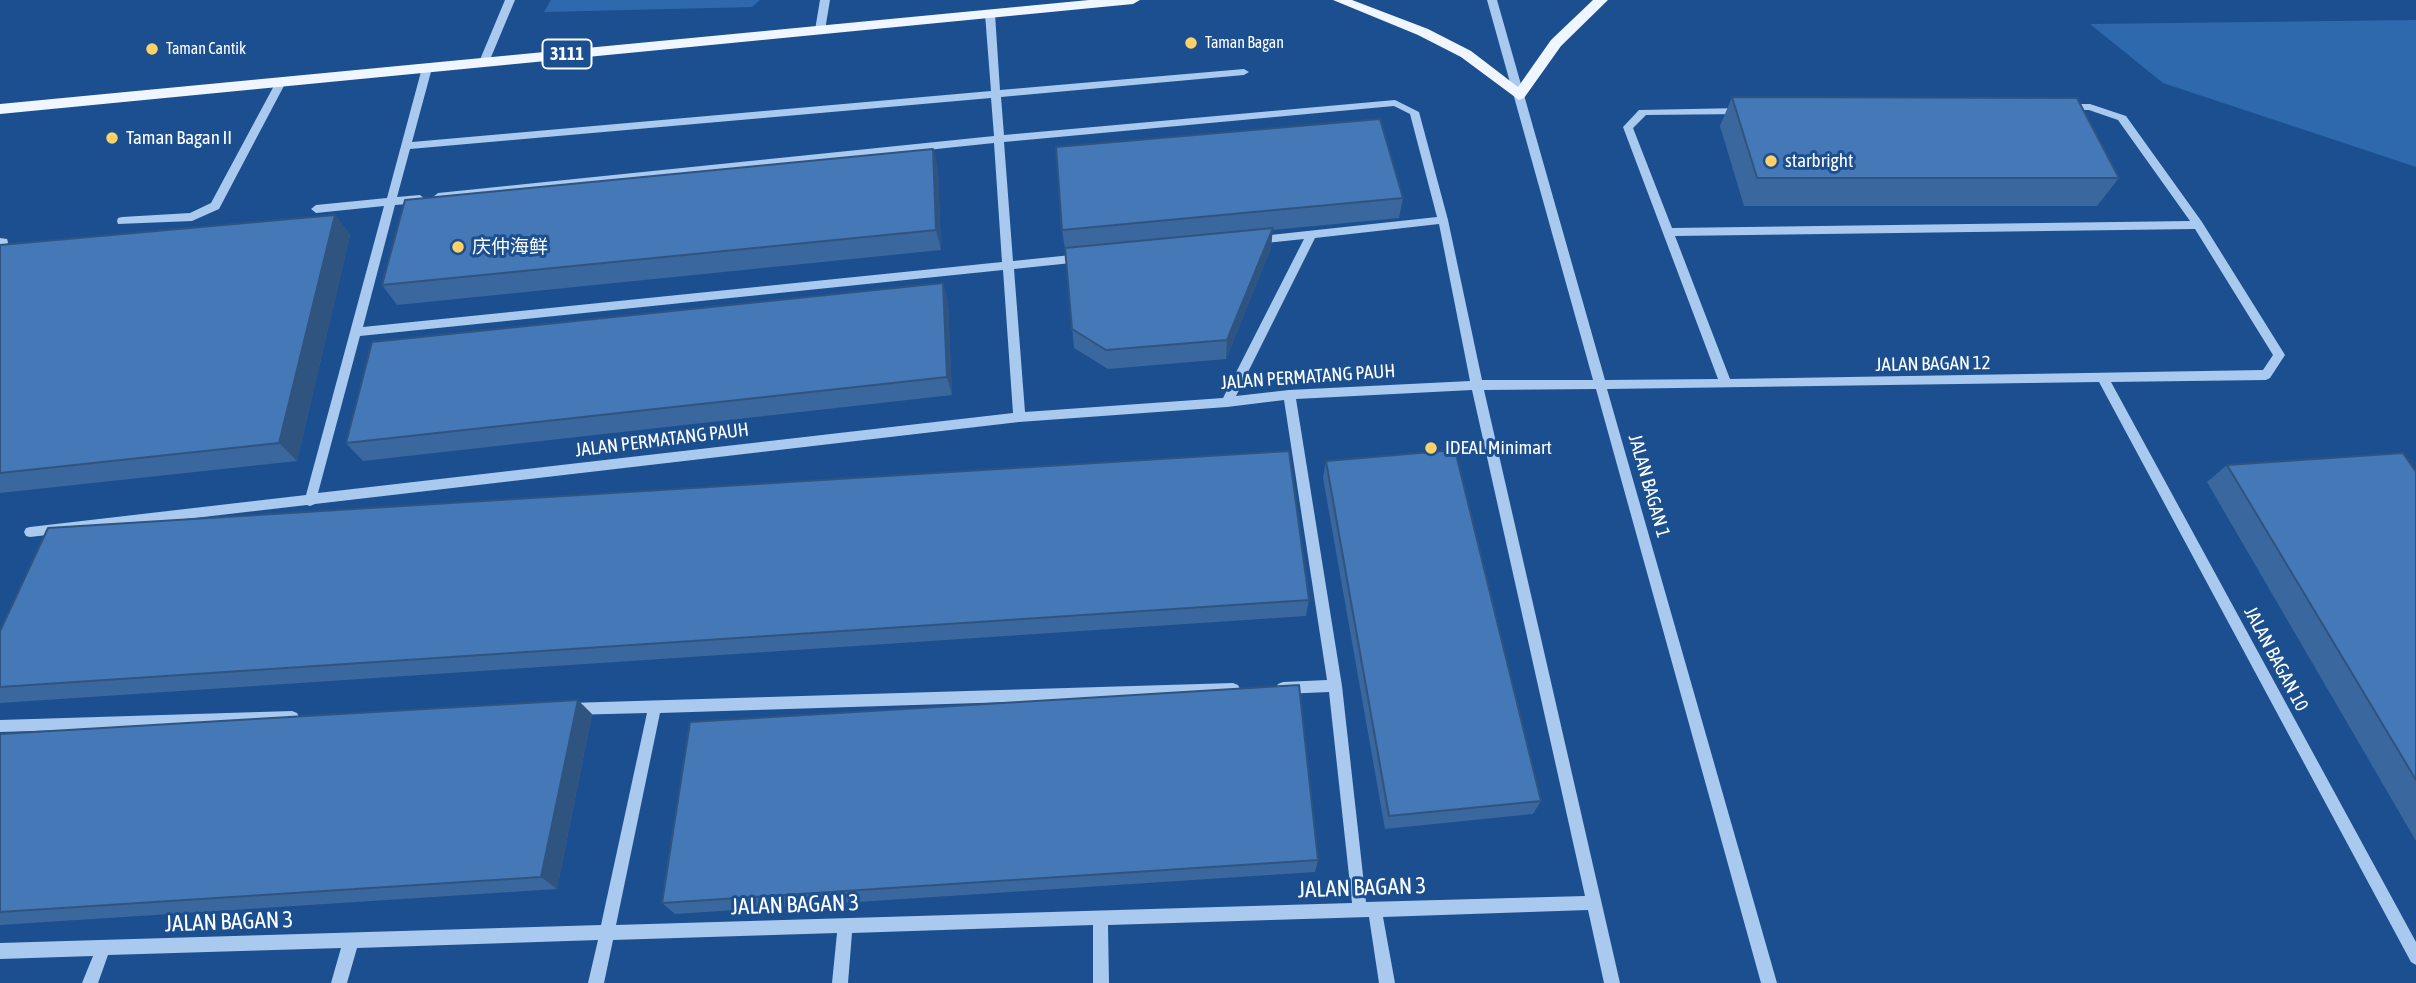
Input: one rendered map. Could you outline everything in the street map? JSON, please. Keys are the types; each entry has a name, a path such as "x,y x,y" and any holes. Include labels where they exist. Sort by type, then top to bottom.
{"main road":[{"name":"3111","path":"0,108 1133,0"},
{"path":"1340,0 1411,27 1466,54 1519,95 1556,43 1601,0"}],"street":[{"path":"484,62 510,0"},
{"path":"820,30 825,0"},
{"name":"JALAN BAGAN 1","path":"1492,0 1769,983"},
{"path":"990,14 1019,417"},
{"path":"310,501 427,68"},
{"path":"407,146 1244,72"},
{"path":"122,221 192,217 215,206 281,82"},
{"path":"316,209 1000,139 1395,103 1414,113 1443,220 1592,903 1612,983"},
{"path":"2048,107 2090,107 2122,118 2198,225"},
{"path":"1726,384 1628,127 1643,112 1754,111"},
{"path":"1243,242 1443,220"},
{"path":"1669,232 2198,225"},
{"name":"JALAN BAGAN 12","path":"1600,384 2103,379 2266,374 2279,355 2198,225"},
{"path":"1227,402 1311,235"},
{"path":"356,332 1092,257"},
{"name":"JALAN BAGAN 10","path":"2103,379 2416,957"},
{"name":"JALAN PERMATANG PAUH","path":"30,532 1019,417 1289,395 1478,385 1600,384"},
{"path":"1289,395 1367,910 1387,983"},
{"path":"557,709 1335,686"},
{"path":"596,983 655,706"},
{"path":"0,726 306,717"},
{"name":"JALAN BAGAN 3","path":"0,951 1592,903"},
{"path":"1100,919 1101,983"},
{"path":"840,983 845,926"},
{"path":"339,983 351,941"},
{"path":"90,983 103,948"}],"shaded area":[{"path":"551,0 760,0 752,7 544,12"},
{"path":"2416,20 2416,167 2163,83 2090,24"}],"building":[{"path":"1732,97 2077,98 2119,178 1757,178"},
{"path":"1380,119 1403,198 1062,230 1056,147"},
{"path":"933,149 936,230 382,285 405,200"},
{"path":"335,215 279,443 0,473 0,245"},
{"path":"1273,228 1227,340 1106,350 1072,329 1065,248"},
{"path":"943,283 947,377 346,443 372,342"},
{"path":"1455,450 1541,801 1389,816 1326,461"},
{"path":"1289,451 1309,600 0,687 0,631 48,528"},
{"path":"2403,453 2416,472 2416,780 2227,465"},
{"path":"1299,685 1318,860 662,903 690,722"},
{"path":"578,700 541,877 0,912 0,734"}],"place":[{"name":"Taman Bagan","path":"1191,43"},
{"name":"Taman Cantik","path":"152,49"},
{"name":"Taman Bagan II","path":"112,138"},
{"name":"starbright","path":"1771,161"},
{"name":"庆仲海鲜","path":"458,247"},
{"name":"IDEAL Minimart","path":"1431,448"}]}
